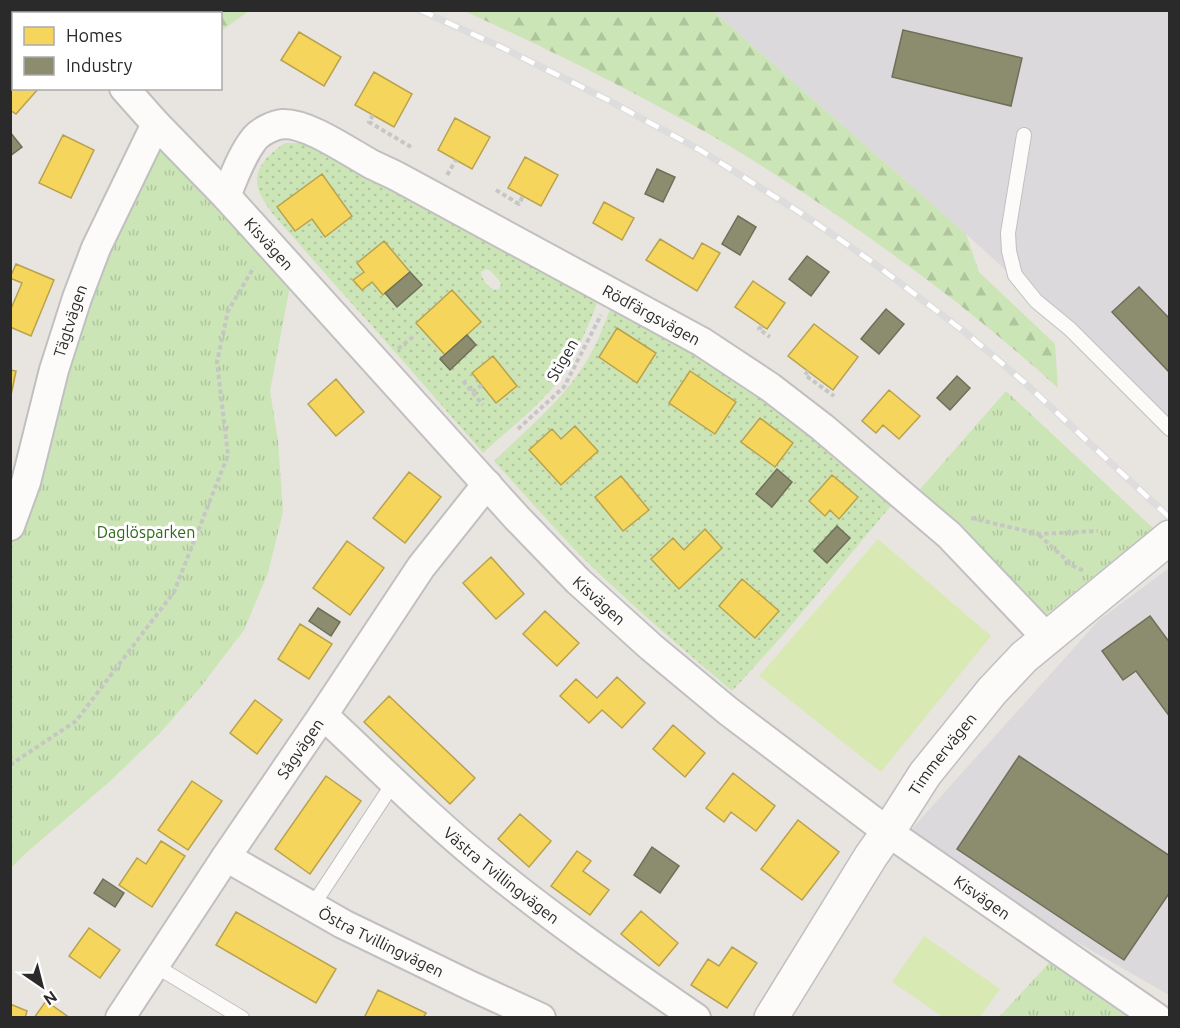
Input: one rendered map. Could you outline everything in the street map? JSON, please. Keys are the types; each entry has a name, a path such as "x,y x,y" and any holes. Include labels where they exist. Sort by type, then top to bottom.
{"street":[{"name":"Kisvägen","path":"126,90 269,243 517,518 578,581 651,647 728,711 888,832 1157,1017"},
{"name":"Tägtvägen","path":"10,526 26,482 54,370 77,298 96,248 156,124"},
{"name":"Rödfärgsvägen","path":"226,196 242,160 256,137 268,128 283,124 297,126 319,135 400,178 702,342 770,387 815,421 949,536 1047,638"},
{"name":"Sågvägen","path":"120,1017 421,567 487,484"},
{"name":"Timmervägen","path":"771,1017 925,774 984,700 1024,657 1170,537"},
{"name":"Västra Tvillingvägen","path":"323,715 478,858 534,903 696,1017"},
{"name":"Östra Tvillingvägen","path":"225,857 343,924 541,1017"}],"lane":[{"path":"1024,135 1008,233 1009,251 1015,275 1036,301 1071,329 1170,429"},
{"path":"313,905 394,782"},
{"path":"154,965 242,1017"}],"path":[{"path":"373,115 369,122 411,147"},
{"path":"496,190 519,204 523,196"},
{"path":"10,765 76,721 174,592 228,454 217,362 228,311 269,243"},
{"name":"Stigen","path":"518,429 564,387 612,293"},
{"path":"762,326 759,329 770,337"},
{"path":"808,371 806,375 834,396"},
{"path":"462,381 483,405"},
{"path":"472,392 482,385"},
{"path":"962,516 1039,534 1098,531"},
{"path":"1039,534 1073,566 1113,584"}],"shaded area":[{"path":"713,11 1169,11 1169,418 966,234"},
{"path":"1169,568 1169,995 901,841 1099,620"}],"green space":[{"path":"249,11 222,30 222,12 78,12"},
{"path":"464,11 713,11 966,234 979,272 1055,344 1058,388 925,278 775,174 647,101 557,54"},
{"path":"285,143 305,143 321,151 598,301 585,334 562,376 529,412 483,453 266,205 258,189 257,176 270,155","holes":["322,175 352,216 325,236 312,219 295,231 277,207","384,241 422,286 397,306 372,282 362,290 354,280 364,272 357,263","486,269 493,273 501,284 499,289 495,290 488,285 481,272","452,290 481,322 467,335 476,346 450,369 440,359 445,355 416,323","493,356 517,386 496,403 472,373"]},
{"name":"Daglösparken","path":"156,149 205,183 295,260 270,391 278,441 283,512 268,573 244,630 199,689 158,735 107,784 11,868 11,529 61,357"},
{"path":"611,307 688,349 768,402 894,502 784,634 732,691 638,610 584,559 494,461 567,389 594,349","holes":["617,328 656,353 637,382 599,357","690,371 736,402 715,433 669,403","760,418 793,443 775,467 741,442","575,426 597,451 561,485 529,450 551,429 561,439","777,470 792,482 771,506","832,475 858,497 839,518 830,510 825,515 809,501","596,498 649,510 622,531","837,526 850,538 827,563 814,551","705,530 722,547 679,589 651,559 672,538 684,550","742,580 778,611 755,638 719,606"]},
{"path":"1006,391 1153,528 1041,619 915,495"},
{"path":"878,539 991,636 881,772 759,676"},
{"path":"924,936 1000,989 980,1017 943,1017 892,982"},
{"path":"1049,963 1131,1017 999,1017"}],"building: Homes":[{"path":"299,32 341,57 324,86 281,60"},
{"path":"12,64 12,90 37,90 16,114 10,110 10,66"},
{"path":"374,72 412,94 394,127 355,105"},
{"path":"455,118 490,137 472,169 438,150"},
{"path":"63,135 94,150 71,198 39,183"},
{"path":"525,157 558,175 541,206 508,188"},
{"path":"322,174 352,216 325,237 312,219 295,231 277,207"},
{"path":"604,202 634,218 622,240 593,223"},
{"path":"660,239 693,259 702,243 720,253 697,291 646,260"},
{"path":"384,241 410,272 383,295 372,282 362,290 353,280 364,272 357,263"},
{"path":"16,264 54,280 31,336 10,327 10,311 22,283 10,278"},
{"path":"753,281 785,303 767,329 735,307"},
{"path":"452,290 481,322 445,355 416,323"},
{"path":"814,324 858,357 833,390 788,356"},
{"path":"617,328 656,353 637,383 599,357"},
{"path":"493,356 517,386 496,403 472,373"},
{"path":"10,370 16,371 10,400"},
{"path":"690,371 736,402 715,434 669,403"},
{"path":"336,379 364,412 336,436 308,404"},
{"path":"889,390 920,416 899,439 883,425 876,433 862,421"},
{"path":"760,418 793,443 775,467 741,442"},
{"path":"575,426 598,451 561,485 529,450 552,429 561,439"},
{"path":"409,472 441,497 405,543 373,518"},
{"path":"832,475 858,497 839,519 830,510 825,516 809,501"},
{"path":"621,476 649,510 623,531 595,497"},
{"path":"705,529 722,548 679,589 651,559 673,538 684,550"},
{"path":"347,541 384,568 350,615 313,588"},
{"path":"491,557 524,594 496,619 463,583"},
{"path":"742,579 779,611 755,638 719,606"},
{"path":"545,611 579,643 557,666 523,634"},
{"path":"300,624 332,644 309,679 278,659"},
{"path":"617,677 645,703 622,728 602,710 589,723 560,696 576,679 597,698"},
{"path":"389,696 475,778 450,804 364,722"},
{"path":"255,700 282,720 257,754 230,733"},
{"path":"673,725 705,753 685,777 653,749"},
{"path":"733,773 775,806 756,831 731,812 724,822 706,808"},
{"path":"326,776 361,801 310,874 275,849"},
{"path":"192,781 222,801 188,850 158,830"},
{"path":"520,814 551,841 529,867 498,839"},
{"path":"798,820 839,852 802,900 761,869"},
{"path":"161,841 185,856 152,907 119,885 137,858 146,864"},
{"path":"577,851 591,861 583,871 609,890 590,915 551,886"},
{"path":"641,911 678,943 659,966 621,934"},
{"path":"236,912 336,969 316,1003 216,945"},
{"path":"89,928 120,950 100,978 69,956"},
{"path":"732,947 757,963 727,1008 691,985 708,959 719,966"},
{"path":"378,990 426,1013 423,1018 364,1018"},
{"path":"46,1001 70,1018 34,1018"},
{"path":"10,1004 27,1011 25,1018 10,1018"}],"building: Industry":[{"path":"903,30 1022,58 1011,106 892,77"},
{"path":"10,132 22,147 10,156"},
{"path":"657,169 675,177 663,202 645,194"},
{"path":"738,216 756,227 740,255 722,244"},
{"path":"807,256 829,272 811,296 789,279"},
{"path":"410,272 422,285 397,307 385,293"},
{"path":"1139,287 1170,319 1170,373 1112,312"},
{"path":"886,309 904,324 879,354 861,339"},
{"path":"467,335 476,345 450,370 440,359"},
{"path":"957,376 970,388 950,410 937,398"},
{"path":"777,469 792,482 772,507 756,494"},
{"path":"837,526 850,538 827,563 814,551"},
{"path":"318,608 340,622 331,636 309,621"},
{"path":"1150,616 1170,643 1170,717 1136,671 1123,680 1102,651"},
{"path":"1019,756 1170,856 1170,892 1124,960 957,849"},
{"path":"652,847 679,866 660,893 634,875"},
{"path":"103,879 124,893 115,907 94,893"}],"railway":[{"path":"420,10 606,99 700,150 835,236 966,333 1024,382 1170,518"}]}
